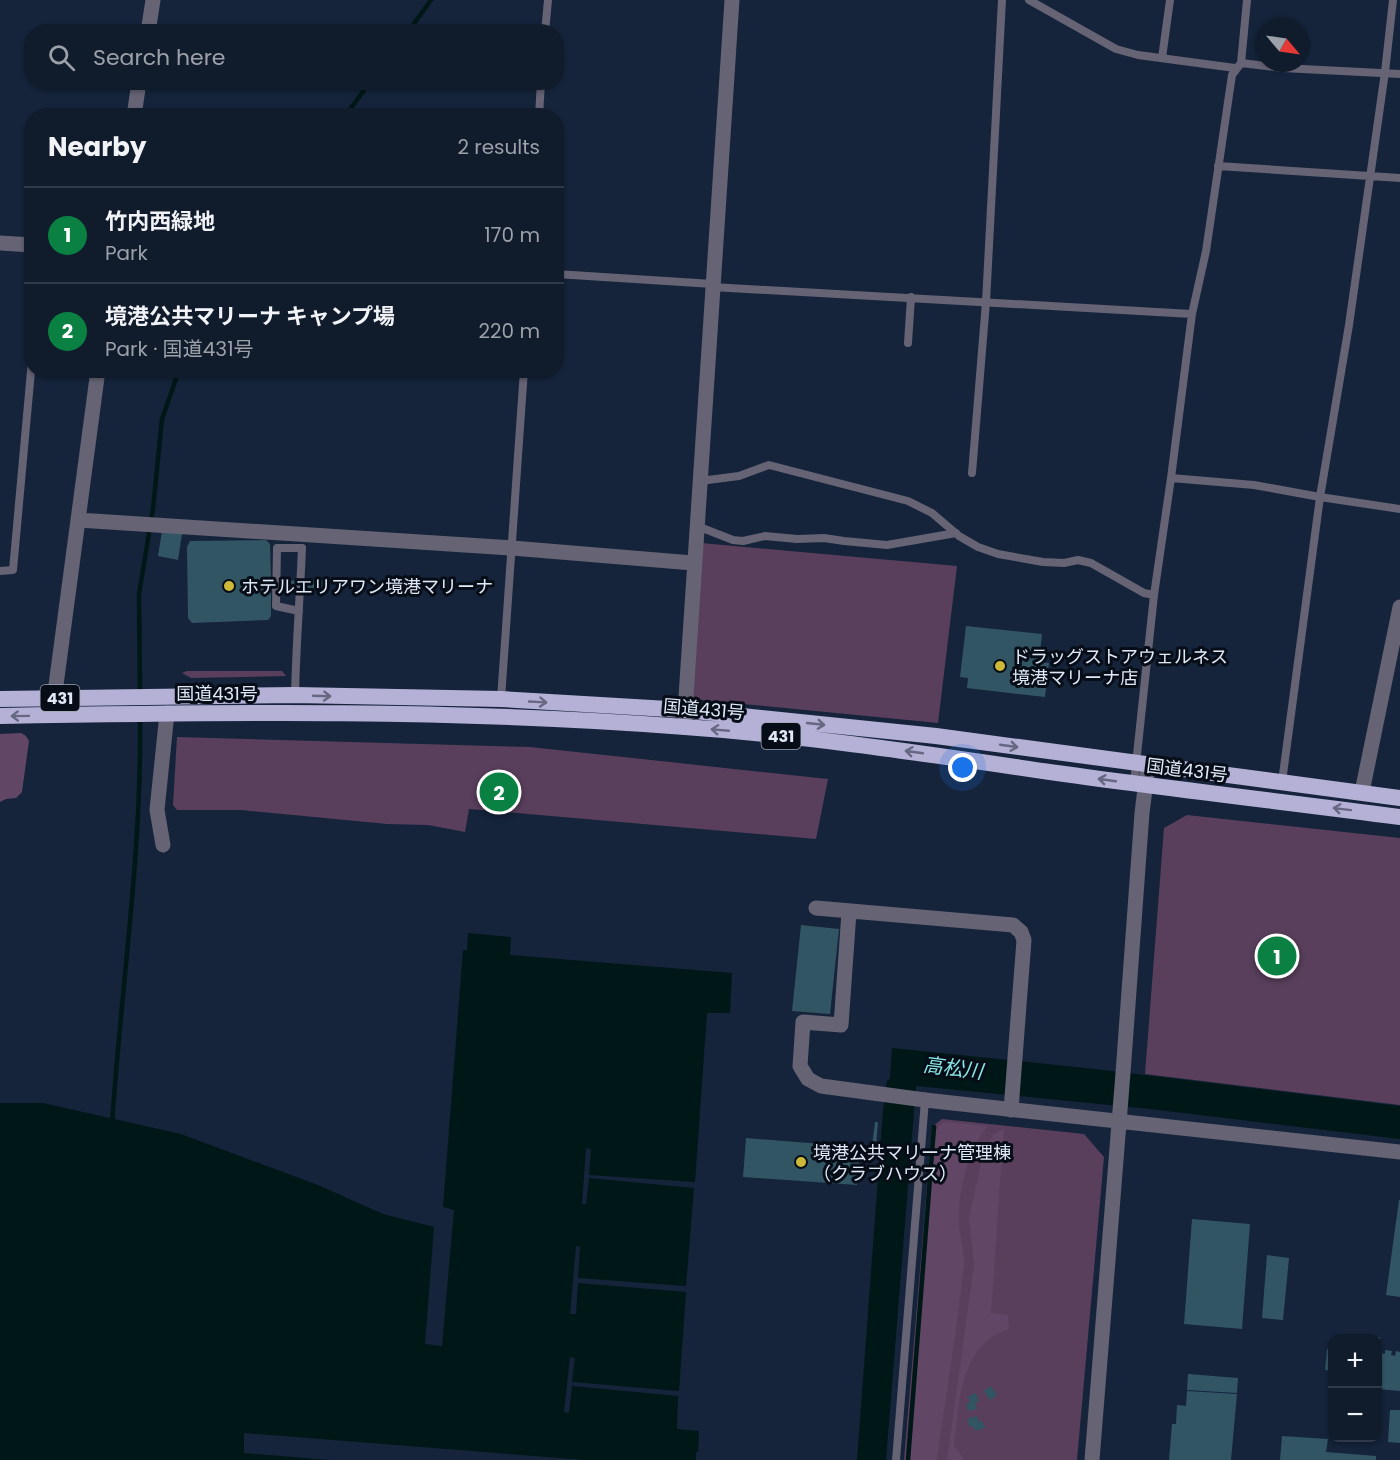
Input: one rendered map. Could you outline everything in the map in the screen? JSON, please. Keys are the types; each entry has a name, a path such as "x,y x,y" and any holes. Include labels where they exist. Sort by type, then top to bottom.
{"highway":[{"name":"国道431号","path":"161,707 295,695 501,699 684,718 936,736 1400,798"},
{"name":"国道431号","path":"0,699 54,698 120,705 322,712 684,718 1140,784 1400,817"},
{"name":"国道431号","path":"0,716 52,715 120,705"}],"street":[{"path":"149,24 153,0"},
{"path":"684,718 732,0"},
{"path":"135,108 138,90"},
{"path":"0,243 24,244"},
{"path":"52,715 97,378"},
{"path":"78,520 512,548 693,563"},
{"path":"1362,792 1400,607"},
{"path":"161,707 157,810 163,845"},
{"path":"1092,1460 1142,813 1140,784 1142,765"},
{"path":"816,908 1013,926 1021,932 1024,940 1012,1102"},
{"path":"849,912 841,1025 803,1022 800,1066 808,1079 821,1086 921,1100 1012,1102 1120,1114 1400,1152"}],"lane":[{"path":"546,24 548,0"},
{"path":"972,473 986,302 1002,0"},
{"path":"1029,0 1116,49 1162,58 1238,66 1400,74"},
{"path":"1162,58 1170,0"},
{"path":"1142,765 1154,595 1172,477 1192,315 1206,251 1232,75 1238,66 1247,0"},
{"path":"1282,782 1320,497 1349,325 1393,0"},
{"path":"539,108 541,90"},
{"path":"1218,166 1400,178"},
{"path":"564,275 1192,315"},
{"path":"908,343 911,297"},
{"path":"0,571 13,570 30,378"},
{"path":"501,699 523,378"},
{"path":"700,481 739,476 769,465 908,501 932,513 956,533 978,547 998,554 1043,562 1064,563 1078,560 1091,564 1144,593 1154,595"},
{"path":"1172,477 1254,485 1400,509"},
{"path":"697,526 733,540 743,541 765,536 797,539 824,538 887,544 956,533"},
{"path":"295,695 302,548 277,548 276,606 299,610"},
{"path":"896,1460 921,1100"}],"shaded area":[{"path":"701,543 957,566 938,723 692,699"},
{"path":"187,671 282,671 286,676 191,678 182,673"},
{"path":"21,733 29,741 22,792 16,798 0,802 0,734"},
{"path":"177,737 530,747 828,779 816,839 469,809 465,832 428,825 387,824 241,810 177,810 173,805"},
{"path":"1187,815 1400,838 1400,1105 1145,1074 1164,828"},
{"path":"942,1119 1084,1134 1104,1157 1077,1460 904,1460 932,1127"},
{"path":"943,1122 988,1126 975,1146 962,1186 959,1225 964,1265 937,1460 910,1460 936,1130"},
{"path":"1004,1128 991,1313 1008,1315 1009,1329 988,1340 971,1363 965,1376 959,1403 954,1446 965,1460 947,1460 974,1264 969,1218 983,1154 993,1135"}],"water":[{"path":"468,933 511,937 510,955 732,973 730,1013 707,1013 695,1182 589,1175 591,1149 586,1148 582,1204 586,1204 589,1178 694,1188 686,1286 578,1278 580,1247 576,1246 570,1314 576,1314 578,1283 686,1292 679,1391 572,1382 575,1358 570,1357 564,1412 569,1413 572,1386 678,1396 677,1429 699,1431 696,1460 585,1460 244,1433 244,1453 329,1460 0,1460 0,1103 43,1103 181,1134 318,1185 383,1214 434,1227 425,1344 442,1346 454,1210 443,1207 463,950 467,950"},
{"name":"高松川","path":"892,1048 1104,1070 1400,1106 1400,1139 1150,1109 916,1086 886,1460 857,1460 883,1111 887,1080 890,1079"}],"building":[{"path":"162,531 182,534 178,560 158,556"},
{"name":"ホテルエリアワン境港マリーナ","path":"266,540 270,544 271,581 323,580 323,590 271,591 271,616 268,620 192,623 188,618 187,547 190,541"},
{"path":"966,626 1042,634 1039,662 1049,663 1045,697 967,688 968,678 960,677"},
{"path":"801,925 839,929 830,1014 792,1011"},
{"path":"875,1122 878,1122 876,1147 872,1146"},
{"name":"境港公共マリーナ管理棟 （クラブハウス）","path":"746,1138 860,1147 857,1185 743,1177"},
{"path":"1400,1200 1400,1297 1386,1295"},
{"path":"1192,1219 1250,1224 1242,1329 1184,1324"},
{"path":"1267,1255 1289,1258 1283,1320 1262,1318"},
{"path":"1327,1349 1328,1349 1328,1370 1325,1370"},
{"path":"1385,1350 1392,1351 1391,1355 1395,1356 1396,1351 1400,1352 1400,1391 1382,1389 1382,1354 1385,1354"},
{"path":"1188,1374 1238,1378 1237,1393 1187,1390"},
{"path":"991,1386 997,1395 990,1400 984,1391"},
{"path":"1187,1391 1237,1394 1231,1460 1169,1460 1172,1424 1176,1424 1177,1405 1186,1406"},
{"path":"976,1393 979,1402 975,1403 977,1409 968,1411 966,1404 970,1402 968,1396"},
{"path":"1390,1410 1400,1410 1400,1443 1388,1442"},
{"path":"977,1416 985,1428 975,1431 973,1426 970,1427 967,1419"},
{"path":"1282,1436 1328,1439 1326,1452 1376,1456 1376,1460 1280,1460"}],"waterway":[{"path":"414,24 431,0"},
{"path":"351,108 364,90"},
{"path":"140,693 139,594 153,509 162,419 176,378"},
{"path":"112,1124 138,819 140,717"},
{"path":"908,1460 934,1127"}],"place":[{"name":"ホテルエリアワン境港マリーナ","path":"229,586"},
{"name":"ドラッグストアウェルネス 境港マリーナ店","path":"1000,666"},
{"name":"境港公共マリーナ キャンプ場","path":"499,792"},
{"name":"竹内西緑地","path":"1277,956"},
{"name":"境港公共マリーナ管理棟 （クラブハウス）","path":"801,1162"}]}
